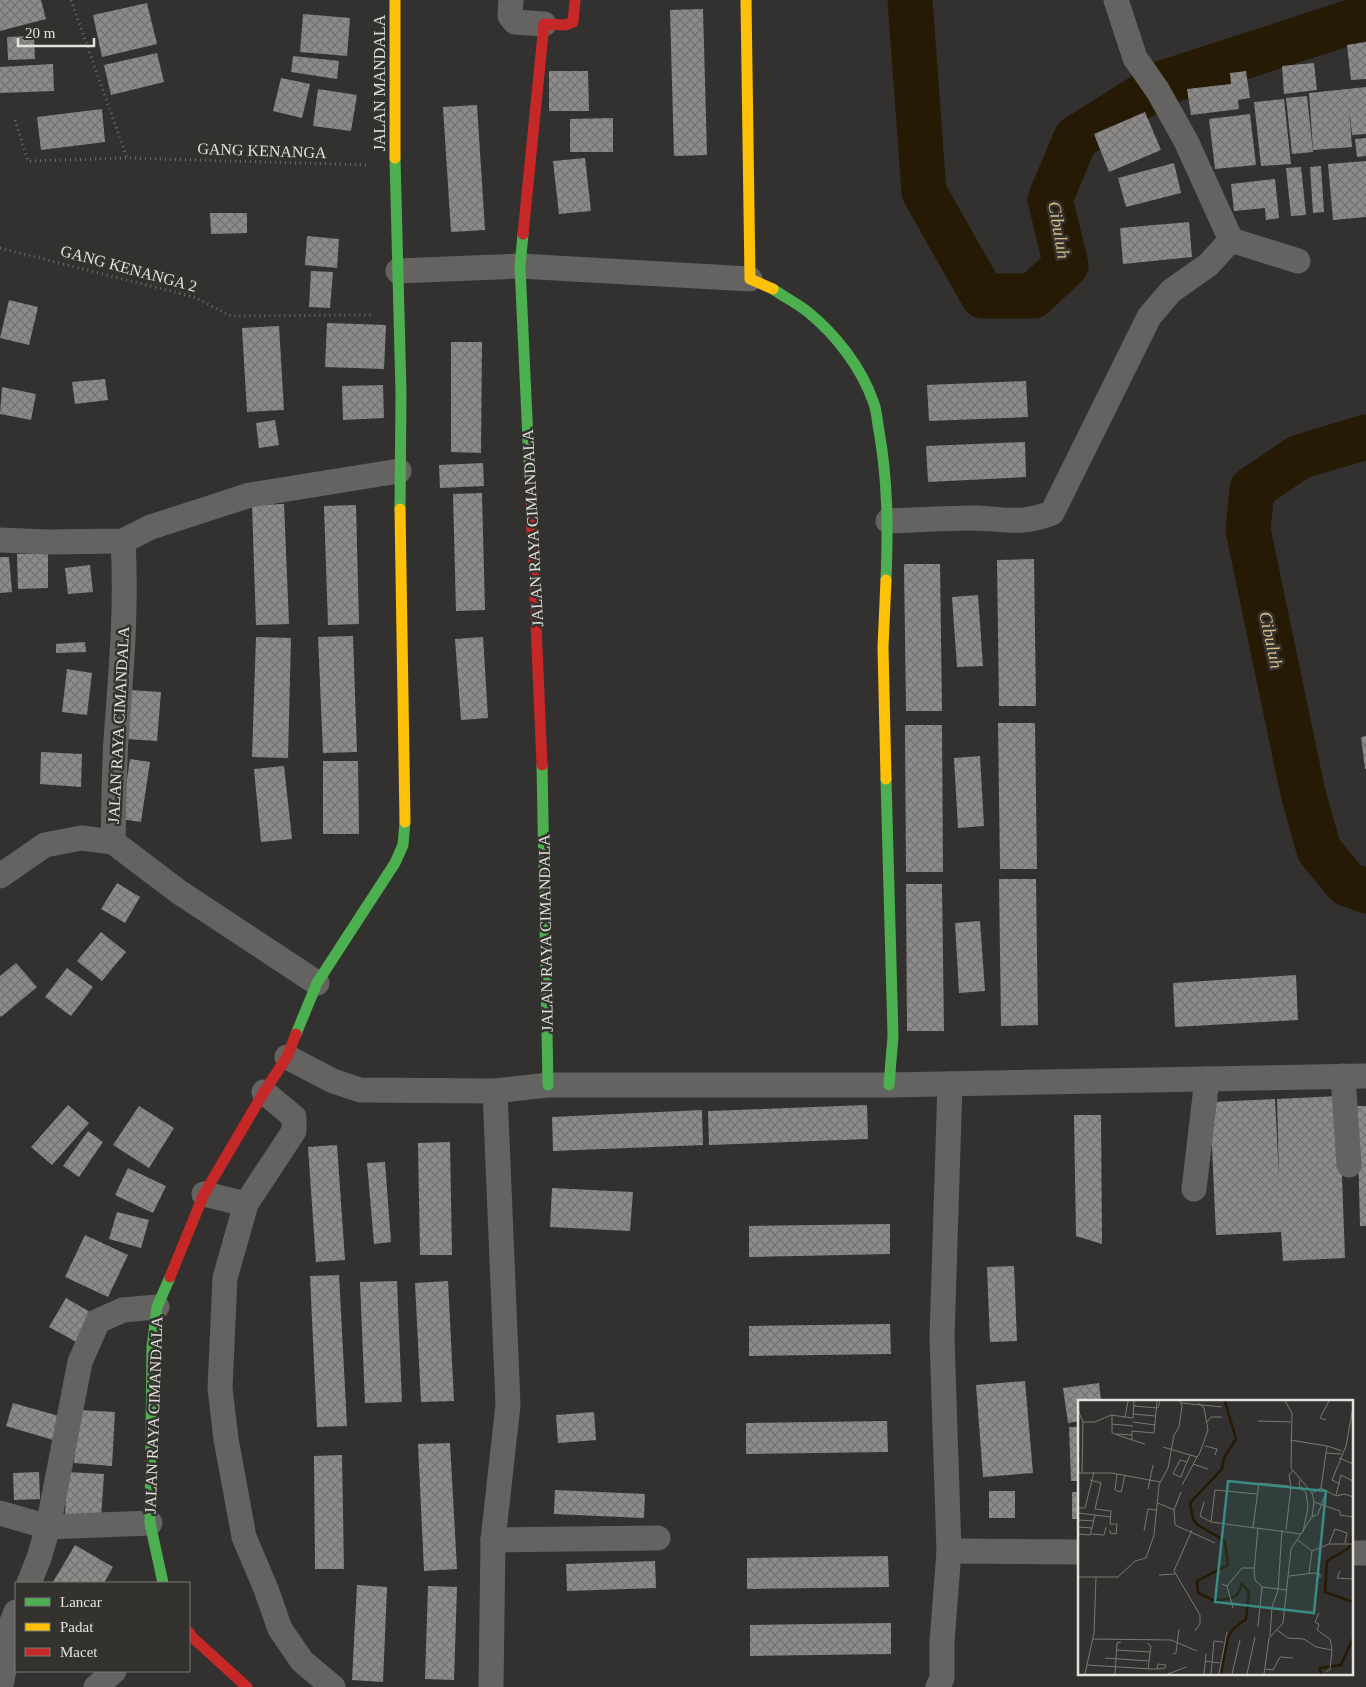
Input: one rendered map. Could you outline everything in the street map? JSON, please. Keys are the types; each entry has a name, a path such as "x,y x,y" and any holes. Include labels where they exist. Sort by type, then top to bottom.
{"street":[{"name":"JALAN MANDALA","path":"395,0 395,166"},
{"path":"511,0 510,16 515,22 565,25 573,22 575,0"},
{"path":"746,0 750,279"},
{"path":"1116,0 1135,58 1158,90 1186,141 1231,240 1298,261"},
{"name":"JALAN RAYA CIMANDALA","path":"544,24 520,266 541,728 548,1085"},
{"name":"JALAN RAYA CIMANDALA","path":"163,1582 150,1523 152,1346 156,1307 204,1194 264,1092 287,1057 317,982 378,891 395,863 403,845 405,826 398,472 401,392 395,166"},
{"path":"888,521 977,518 1017,522 1052,513 1149,317 1170,291 1208,265 1231,240"},
{"path":"398,271 520,266 750,279 772,289 808,312 835,340 856,366 874,402 884,468 888,521 883,647 893,1036 889,1085"},
{"path":"0,540 47,542 123,540 151,528 250,495 398,472"},
{"name":"JALAN RAYA CIMANDALA","path":"123,540 125,573 113,842 179,892 317,982"},
{"path":"0,876 45,845 81,838 113,842"},
{"path":"287,1057 333,1081 360,1090 495,1090 548,1085 889,1085 1355,1076 1349,1165"},
{"path":"1194,1189 1207,1079"},
{"path":"938,1687 942,1678 942,1642 949,1551 942,1338 950,1084"},
{"path":"491,1687 494,1540 508,1404 495,1090"},
{"path":"264,1092 294,1117 294,1131 246,1204 225,1278 220,1388 234,1486 244,1538 266,1589 280,1629 302,1661 333,1687"},
{"path":"204,1194 246,1204"},
{"path":"28,1582 39,1558 48,1527 80,1362 98,1320 123,1310 156,1307"},
{"path":"0,1513 48,1527 150,1523"},
{"path":"494,1540 658,1538"},
{"path":"949,1551 1078,1552"},
{"path":"5,1683 12,1622 15,1614"},
{"path":"190,1636 247,1687"},
{"path":"96,1687 113,1672"}],"path":[{"path":"71,0 128,158"},
{"name":"GANG KENANGA","path":"15,120 28,161 128,158 395,166"},
{"name":"GANG KENANGA 2","path":"0,248 194,296 231,316 399,314"}],"building":[{"path":"0,0 41,0 46,19 0,31"},
{"path":"147,3 157,44 102,57 93,15"},
{"path":"703,9 707,155 674,156 670,10"},
{"path":"303,14 350,18 347,56 300,52"},
{"path":"34,36 35,59 8,60 7,37"},
{"path":"1366,42 1366,79 1351,80 1347,45"},
{"path":"157,53 164,82 111,95 104,65"},
{"path":"293,56 339,61 337,79 291,72"},
{"path":"1314,63 1317,90 1284,94 1282,66"},
{"path":"53,64 54,91 0,93 0,67"},
{"path":"549,71 588,71 589,111 549,111"},
{"path":"1246,71 1250,98 1238,100 1239,109 1191,115 1187,89 1231,84 1230,73"},
{"path":"281,78 310,84 302,118 273,111"},
{"path":"1366,87 1366,134 1352,135 1349,108 1352,147 1313,150 1309,93"},
{"path":"318,89 357,95 351,131 313,126"},
{"path":"1307,96 1313,152 1292,154 1286,98"},
{"path":"1284,99 1291,164 1261,166 1254,102"},
{"path":"477,105 485,230 451,232 443,107"},
{"path":"102,109 105,142 41,150 37,117"},
{"path":"1145,112 1161,150 1109,172 1094,134"},
{"path":"1250,114 1256,165 1215,169 1209,119"},
{"path":"613,118 613,152 570,152 570,119"},
{"path":"1366,138 1366,156 1357,157 1355,139"},
{"path":"585,158 591,211 559,214 553,161"},
{"path":"1366,161 1366,217 1333,220 1328,164"},
{"path":"1174,163 1181,193 1126,207 1118,178"},
{"path":"1321,166 1324,212 1313,213 1310,167"},
{"path":"1301,167 1306,215 1291,216 1286,168"},
{"path":"1275,179 1279,218 1266,220 1265,208 1234,211 1231,184"},
{"path":"210,213 247,213 247,233 211,234"},
{"path":"1189,222 1192,257 1123,264 1120,228"},
{"path":"307,236 339,239 337,268 305,265"},
{"path":"311,271 333,272 330,308 309,307"},
{"path":"9,300 38,307 29,345 0,338"},
{"path":"327,323 386,325 384,369 325,367"},
{"path":"279,326 284,410 247,412 242,328"},
{"path":"451,342 482,342 481,453 451,452"},
{"path":"105,379 108,400 75,404 72,382"},
{"path":"1026,381 1028,417 929,421 927,385"},
{"path":"383,385 384,418 343,420 342,386"},
{"path":"2,387 36,394 31,420 0,414"},
{"path":"275,420 279,445 259,448 256,423"},
{"path":"1025,442 1026,477 928,482 926,446"},
{"path":"483,463 484,486 440,488 439,465"},
{"path":"482,493 485,610 456,611 453,494"},
{"path":"284,504 289,624 256,625 252,505"},
{"path":"356,505 359,624 328,625 324,506"},
{"path":"17,554 48,554 48,588 18,589"},
{"path":"0,557 9,557 12,592 0,593"},
{"path":"1034,559 1036,706 999,706 997,560"},
{"path":"904,564 940,564 942,711 906,711"},
{"path":"90,565 93,592 68,594 65,568"},
{"path":"978,595 983,666 957,667 952,597"},
{"path":"353,636 357,752 323,753 318,637"},
{"path":"256,637 291,638 288,758 252,757"},
{"path":"483,637 488,718 461,720 455,639"},
{"path":"85,642 86,652 56,653 56,644"},
{"path":"67,669 92,673 87,715 62,712"},
{"path":"130,690 161,692 157,741 126,739"},
{"path":"998,723 1035,723 1037,869 1000,869"},
{"path":"905,725 942,725 943,872 906,872"},
{"path":"1366,736 1366,769 1365,769 1361,737"},
{"path":"41,752 82,754 81,787 40,784"},
{"path":"980,756 984,826 958,828 954,758"},
{"path":"130,759 150,762 141,822 121,819"},
{"path":"323,761 358,761 359,834 323,834"},
{"path":"284,766 292,839 261,842 254,769"},
{"path":"999,879 1036,879 1038,1025 1001,1026"},
{"path":"117,883 140,897 125,923 101,909"},
{"path":"906,884 942,884 944,1031 907,1031"},
{"path":"980,921 985,991 959,993 955,923"},
{"path":"101,932 126,952 102,981 77,961"},
{"path":"16,963 37,987 1,1017 0,976"},
{"path":"67,968 93,987 71,1016 45,997"},
{"path":"1296,975 1298,1020 1175,1027 1173,983"},
{"path":"1339,1096 1345,1258 1283,1261 1281,1232 1216,1235 1210,1102 1275,1099 1279,1178 1277,1099"},
{"path":"68,1105 89,1123 52,1165 31,1147"},
{"path":"867,1105 868,1139 709,1145 708,1111"},
{"path":"139,1106 174,1128 149,1168 113,1145"},
{"path":"1357,1106 1366,1106 1366,1226 1360,1226"},
{"path":"702,1110 703,1145 553,1151 552,1117"},
{"path":"1074,1115 1101,1115 1102,1244 1076,1236"},
{"path":"88,1131 103,1142 79,1177 63,1166"},
{"path":"450,1142 452,1255 420,1255 418,1143"},
{"path":"337,1145 345,1260 316,1262 308,1147"},
{"path":"385,1162 391,1242 374,1244 367,1163"},
{"path":"128,1168 166,1186 153,1213 115,1195"},
{"path":"552,1188 633,1192 630,1231 550,1227"},
{"path":"117,1212 149,1220 141,1248 109,1239"},
{"path":"890,1224 890,1254 749,1257 749,1226"},
{"path":"85,1235 128,1255 108,1297 65,1277"},
{"path":"1014,1266 1017,1341 990,1342 987,1267"},
{"path":"339,1275 347,1426 317,1427 310,1276"},
{"path":"397,1281 402,1402 365,1403 360,1282"},
{"path":"448,1281 454,1401 421,1402 415,1283"},
{"path":"66,1298 97,1316 80,1344 49,1327"},
{"path":"890,1324 891,1354 749,1356 749,1326"},
{"path":"1025,1381 1033,1473 983,1477 976,1385"},
{"path":"1099,1383 1101,1400 1078,1400 1078,1421 1068,1423 1063,1388"},
{"path":"13,1403 66,1418 60,1442 6,1426"},
{"path":"78,1410 115,1412 112,1466 74,1463"},
{"path":"594,1412 596,1440 558,1443 556,1415"},
{"path":"887,1421 888,1452 746,1454 746,1423"},
{"path":"1069,1427 1078,1427 1078,1481 1071,1481"},
{"path":"450,1443 457,1569 424,1571 418,1444"},
{"path":"342,1455 344,1569 315,1569 314,1456"},
{"path":"39,1472 40,1499 14,1500 13,1473"},
{"path":"67,1472 104,1474 101,1518 65,1517"},
{"path":"555,1490 645,1494 644,1518 554,1514"},
{"path":"989,1491 1015,1491 1015,1518 989,1518"},
{"path":"1072,1492 1078,1492 1078,1519 1072,1519"},
{"path":"75,1545 113,1567 105,1582 53,1582"},
{"path":"888,1556 889,1587 747,1589 747,1558"},
{"path":"655,1561 656,1588 567,1591 566,1564"},
{"path":"357,1585 387,1587 383,1682 352,1680"},
{"path":"428,1586 457,1587 454,1680 425,1679"},
{"path":"891,1623 891,1654 750,1656 750,1625"}],"waterway":[{"name":"Cibuluh","path":"910,0 924,192 983,296 1033,296 1066,265 1050,199 1076,138 1163,83 1366,17"},
{"name":"Cibuluh","path":"1366,437 1299,457 1252,489 1248,530 1303,793 1319,850 1347,884 1366,891"}],"traffic: fast":[{"path":"395,158 401,392 400,509"},
{"path":"523,234 520,266 530,484"},
{"path":"773,289 808,312 838,341 855,364 868,388 876,412 886,487 886,580"},
{"path":"542,765 548,1085"},
{"path":"886,779 893,1036 889,1085"},
{"path":"296,1034 317,983 395,863 403,845 405,822"},
{"path":"163,1582 150,1523 152,1347 157,1307 170,1277"}],"traffic: slow":[{"path":"395,0 395,158"},
{"path":"746,0 750,279 773,289"},
{"path":"400,509 405,822"},
{"path":"886,580 883,647 886,779"}],"traffic: jam":[{"path":"523,234 544,24 565,25 573,22 575,0"},
{"path":"530,484 542,765"},
{"path":"170,1277 204,1194 264,1092 287,1057 296,1034"},
{"path":"190,1634 247,1687"}]}
